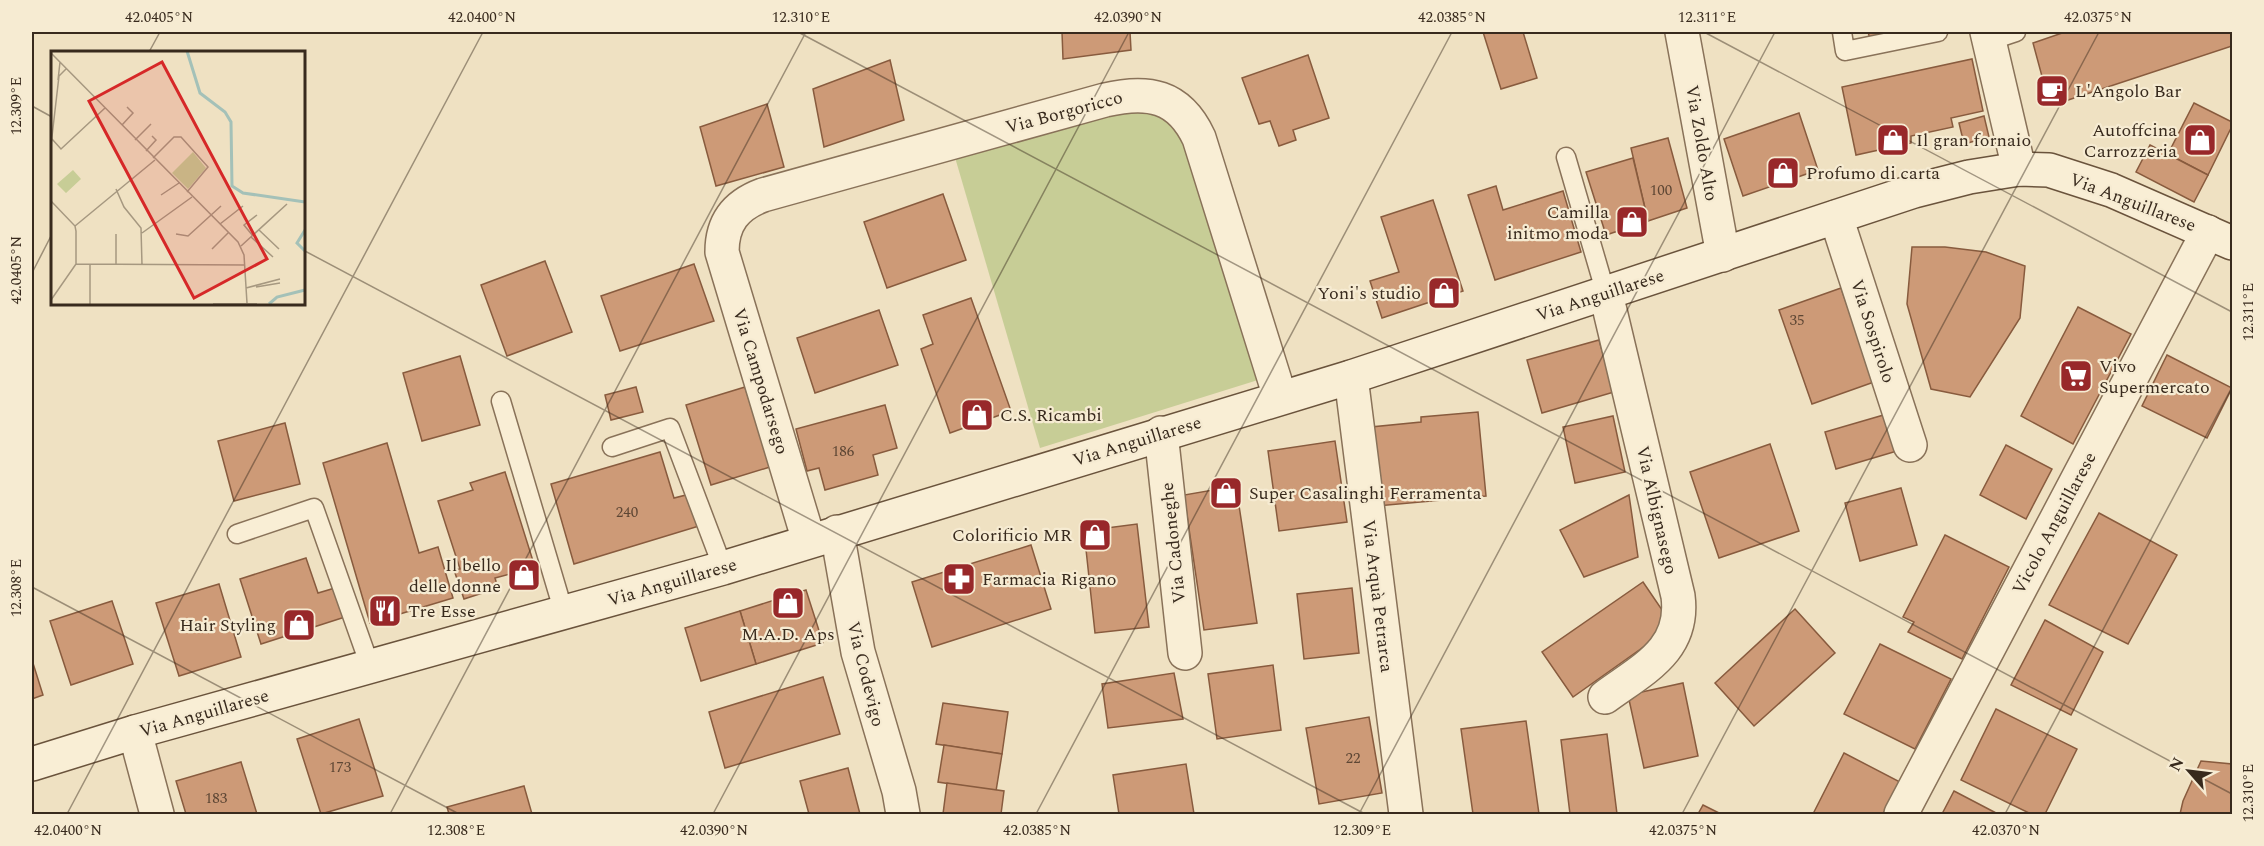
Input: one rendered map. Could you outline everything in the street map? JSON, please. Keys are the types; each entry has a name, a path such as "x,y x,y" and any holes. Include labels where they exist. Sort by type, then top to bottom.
{"street":[{"name":"Via Zoldo Alto","path":"1682,32 1723,255"},
{"path":"1997,35 2019,170"},
{"name":"Via Borgoricco","path":"728,220 743,204 763,195 1105,99 1140,94 1158,97 1175,105 1182,112 1194,127 1199,138 1280,397"},
{"name":"Via Anguillarese","path":"32,764 135,732 723,568 1351,376 1914,191 1969,177 2019,170 2049,170 2094,183 2220,237"},
{"name":"Via Sospirolo","path":"1836,217 1910,446"},
{"name":"Via Campodarsego","path":"728,220 722,241 725,263 823,537"},
{"name":"Vicolo Anguillarese","path":"1900,814 2220,237"},
{"name":"Via Albignasego","path":"1605,697 1665,650 1675,634 1679,613 1678,596 1606,294"},
{"name":"Via Arquà Petrarca","path":"1351,376 1406,814"},
{"name":"Via Cadoneghe","path":"1161,433 1185,653"},
{"name":"Via Codevigo","path":"823,537 899,791 903,814"},
{"path":"135,732 157,814"}],"lane":[{"path":"1842,32 1845,51 1938,32"},
{"path":"1566,157 1606,294"},
{"path":"501,401 564,613"},
{"path":"612,447 670,428 723,568"},
{"path":"237,534 314,508 370,666"}],"green space":[{"path":"1126,111 1146,113 1160,118 1173,128 1186,143 1258,380 1040,448 954,154"}],"building":[{"path":"1062,32 1130,32 1131,50 1063,59"},
{"path":"1483,32 1523,32 1537,78 1501,89"},
{"path":"1868,32 1929,32 1871,43"},
{"path":"2065,32 2232,32 2232,46 2050,106 2033,43"},
{"path":"1308,55 1329,118 1293,130 1296,140 1279,146 1270,121 1259,124 1242,78"},
{"path":"1972,59 1983,111 1951,118 1953,127 1911,136 1911,143 1856,155 1842,87"},
{"path":"890,60 904,120 824,147 813,89"},
{"name":"Autoffcina Carrozzeria","path":"2194,103 2232,122 2208,175 2168,154"},
{"path":"767,104 784,167 716,186 700,127"},
{"path":"1799,113 1818,170 1743,196 1724,139"},
{"path":"1984,116 1989,137 1964,144 1959,123"},
{"path":"1668,138 1687,208 1648,221 1631,148"},
{"path":"2150,145 2208,175 2194,202 2136,172"},
{"path":"1633,158 1648,221 1606,235 1586,172"},
{"path":"1496,186 1503,210 1563,191 1581,252 1495,280 1468,195"},
{"path":"943,194 966,260 887,288 864,222"},
{"path":"1433,200 1463,291 1382,318 1370,281 1399,272 1381,217"},
{"path":"1912,247 1945,247 1986,252 2025,266 2020,318 1970,397 1931,389 1907,304"},
{"path":"545,261 572,332 507,356 481,285"},
{"path":"694,264 714,321 620,351 601,296"},
{"path":"1841,288 1874,382 1812,404 1779,310"},
{"path":"971,298 1011,411 950,433 921,349 933,344 923,315"},
{"name":"Vivo Supermercato","path":"2078,307 2131,334 2073,444 2021,416"},
{"path":"879,310 898,365 815,393 797,338"},
{"path":"1599,340 1614,392 1542,413 1527,360"},
{"path":"2167,355 2232,388 2207,438 2142,406"},
{"path":"460,356 480,425 422,441 403,373"},
{"path":"636,387 643,412 611,420 605,395"},
{"path":"745,387 770,467 711,485 686,405"},
{"path":"885,405 897,448 873,455 878,475 825,490 819,468 807,471 796,429"},
{"path":"1478,412 1486,496 1377,506 1371,427 1421,422 1421,417"},
{"path":"1887,414 1897,451 1836,469 1825,432"},
{"path":"1613,416 1625,472 1575,483 1563,427"},
{"path":"285,423 300,484 234,501 218,441"},
{"path":"1335,441 1347,522 1279,531 1268,451"},
{"path":"387,443 419,553 438,547 453,598 370,623 323,463"},
{"path":"1770,444 1799,531 1719,558 1690,472"},
{"path":"2006,445 2052,469 2026,519 1980,495"},
{"path":"660,452 674,498 690,494 699,526 574,564 551,484"},
{"path":"505,472 539,580 514,588 510,574 495,578 498,588 464,599 454,570 460,569 438,501 473,490 470,483"},
{"path":"1236,486 1257,623 1204,630 1184,495"},
{"path":"1901,488 1917,545 1860,561 1845,503"},
{"path":"1629,495 1638,557 1584,577 1560,530"},
{"path":"2099,513 2177,555 2128,644 2049,605"},
{"path":"1137,524 1149,627 1095,633 1084,531"},
{"path":"1945,535 2009,567 1962,659 1908,632 1914,622 1903,617"},
{"path":"1031,545 1051,609 932,647 912,582"},
{"path":"306,558 318,593 335,588 345,617 261,644 240,579"},
{"path":"1643,582 1673,626 1573,697 1542,652"},
{"path":"219,584 241,657 179,676 156,603"},
{"path":"1352,588 1359,653 1304,659 1297,594"},
{"path":"806,590 823,643 756,664 740,611"},
{"path":"112,601 133,664 71,685 50,621"},
{"path":"1795,609 1835,653 1754,726 1715,683"},
{"path":"740,611 756,664 701,681 685,628"},
{"path":"2045,620 2103,652 2071,715 2011,685"},
{"path":"1880,644 1951,679 1915,749 1844,714"},
{"path":"32,660 43,695 32,699"},
{"path":"1273,665 1281,730 1217,739 1208,674"},
{"path":"1174,673 1183,719 1108,728 1102,684"},
{"path":"823,677 840,734 725,768 709,712"},
{"path":"1683,683 1698,756 1644,768 1628,695"},
{"path":"943,703 1008,712 1002,754 936,744"},
{"path":"1996,709 2077,749 2045,814 2031,814 1961,780"},
{"path":"1369,717 1382,793 1319,804 1306,728"},
{"path":"359,719 383,796 321,814 297,739"},
{"path":"1526,721 1539,814 1473,814 1461,729"},
{"path":"1607,734 1617,814 1570,814 1561,740"},
{"path":"944,745 1002,754 996,791 938,782"},
{"path":"1844,753 1900,782 1883,814 1813,814"},
{"path":"2201,761 2232,764 2232,814 2180,814 2183,801"},
{"path":"241,762 257,814 186,814 176,781"},
{"path":"1186,764 1194,814 1119,814 1113,775"},
{"path":"848,768 860,814 809,814 800,781"},
{"path":"947,783 1004,791 1001,814 943,814"},
{"path":"524,786 532,814 449,814 447,807"},
{"path":"1954,791 1998,814 1942,814"},
{"path":"1703,805 1721,814 1698,814"}],"place":[{"name":"L'Angolo Bar","path":"2052,91"},
{"name":"Il gran fornaio","path":"1893,140"},
{"name":"Autoffcina Carrozzeria","path":"2200,140"},
{"name":"Profumo di carta","path":"1783,173"},
{"name":"Camilla initmo moda","path":"1632,222"},
{"name":"Yoni's studio","path":"1444,293"},
{"name":"Vivo Supermercato","path":"2076,376"},
{"name":"C.S. Ricambi","path":"977,415"},
{"name":"Super Casalinghi Ferramenta","path":"1226,493"},
{"name":"Colorificio MR","path":"1095,535"},
{"name":"Il bello delle donne","path":"524,575"},
{"name":"Farmacia Rigano","path":"959,579"},
{"name":"M.A.D. Aps","path":"788,603"},
{"name":"Tre Esse","path":"385,611"},
{"name":"Hair Styling","path":"299,625"}]}
